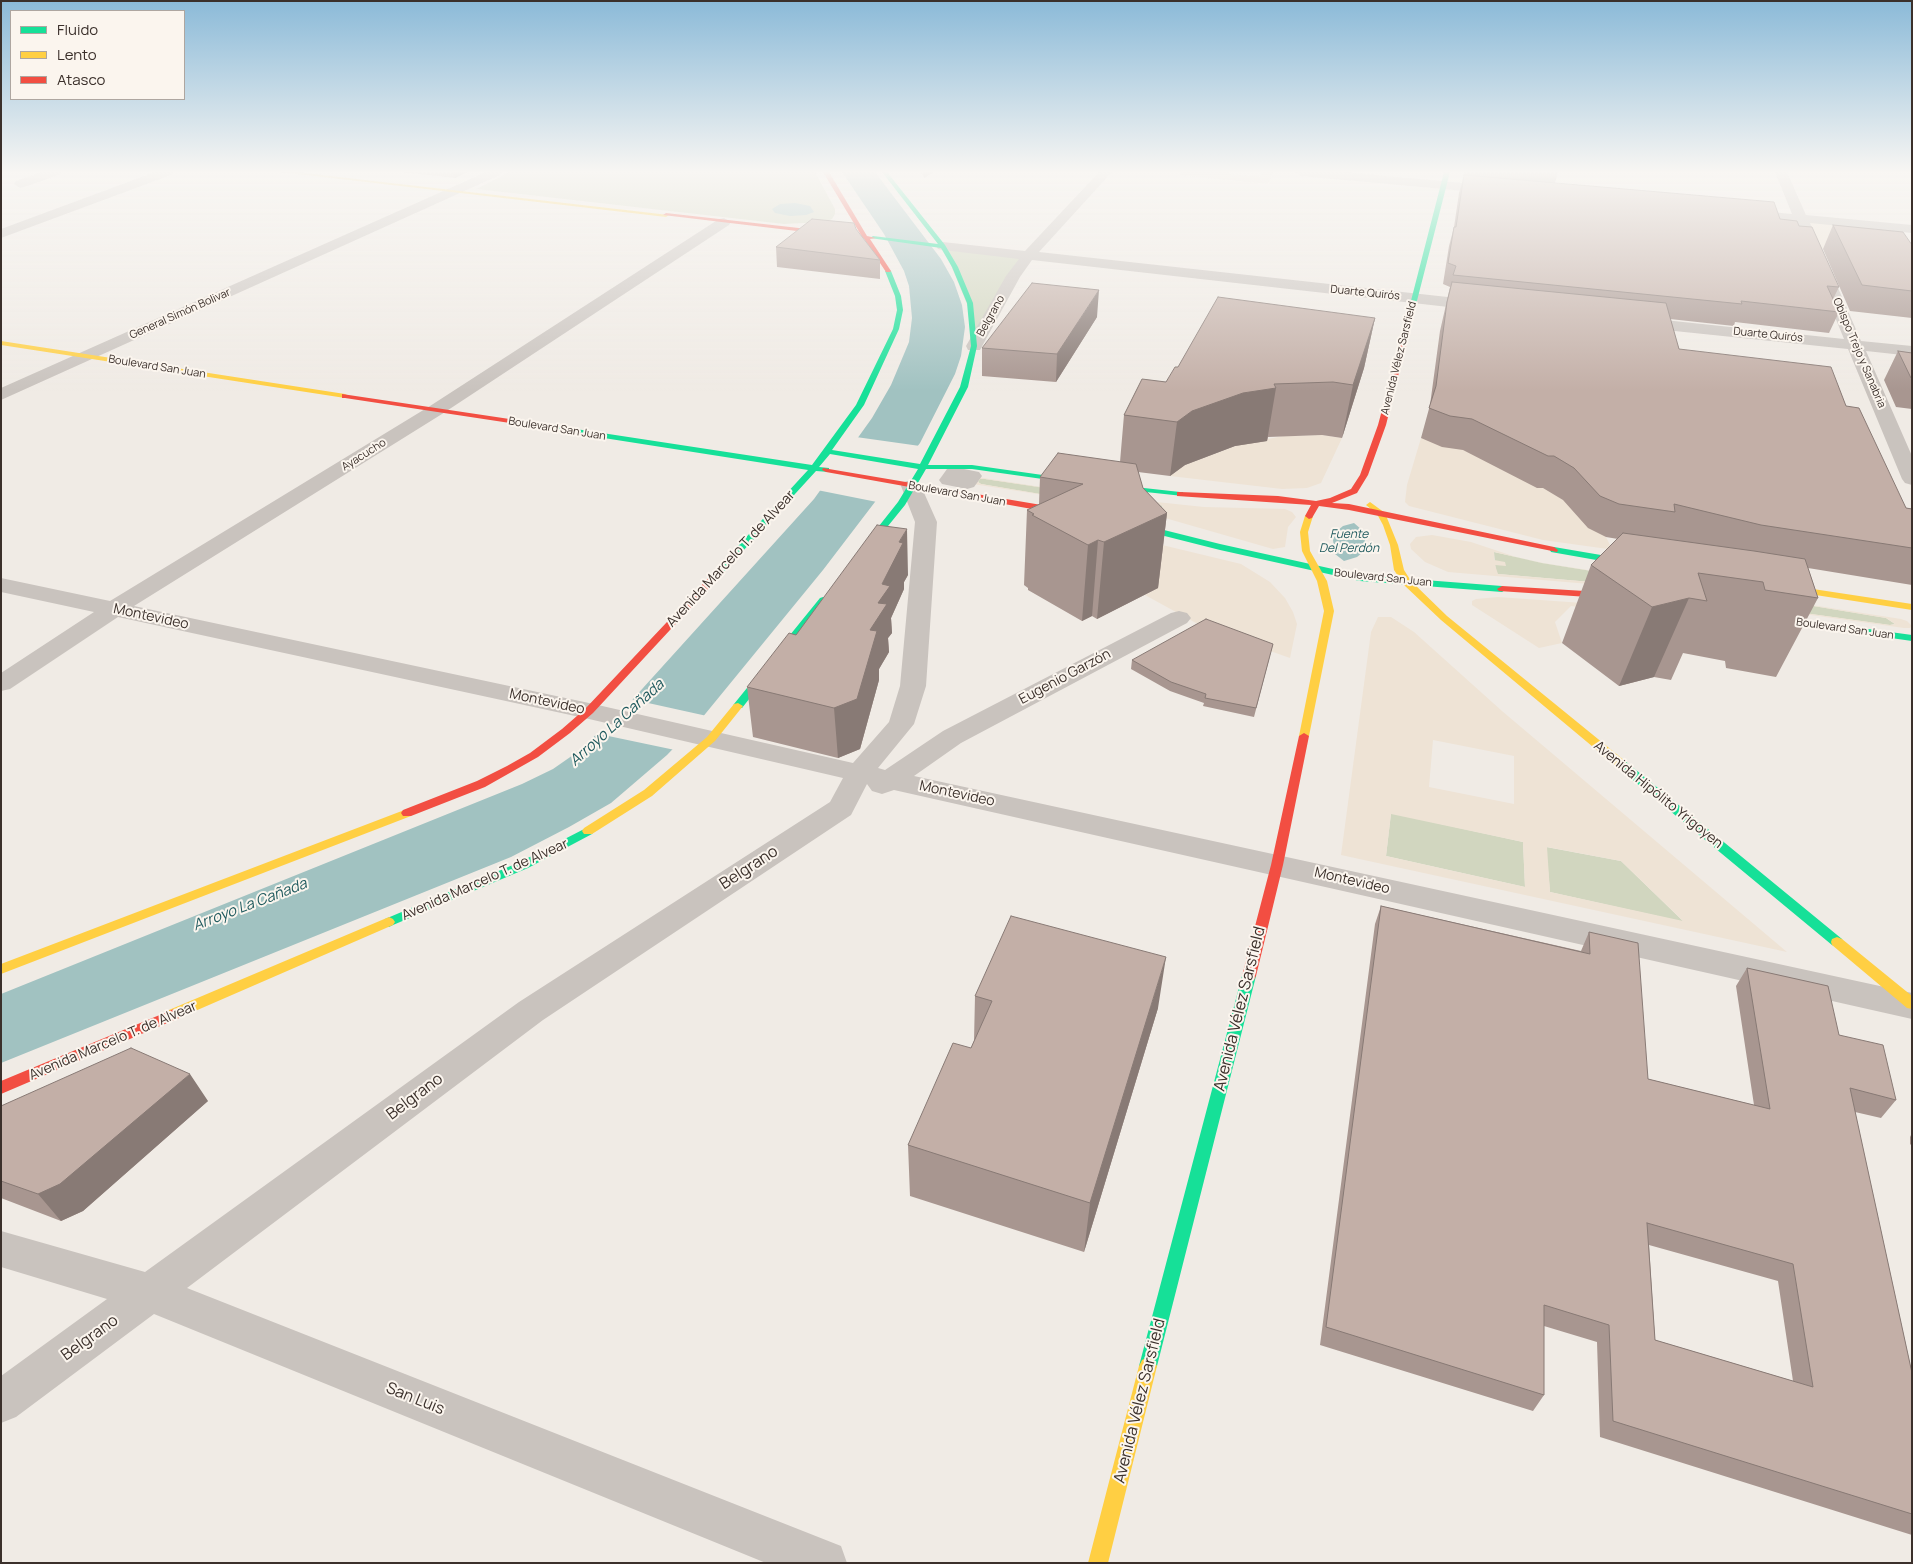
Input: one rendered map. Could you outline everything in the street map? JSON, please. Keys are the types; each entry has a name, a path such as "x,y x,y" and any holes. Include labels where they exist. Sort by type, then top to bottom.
{"main road":[{"name":"Avenida Marcelo T. de Alvear","path":"1,969 481,784 534,755 566,731 589,711 799,486 813,468 822,451 860,405 889,346 896,329 900,310 898,296 890,275 871,245"},
{"name":"Duarte Quirós","path":"933,245 943,246"},
{"name":"Avenida Vélez Sarsfield","path":"1360,484 1382,425 1429,245"},
{"path":"850,568 899,507 917,477 964,387 974,346 970,302 943,246"},
{"name":"Boulevard San Juan","path":"1,343 89,349 436,403 813,468 917,477 972,467 1160,492 1317,504 1381,513 1557,551 1651,567"},
{"name":"Boulevard San Juan","path":"110,345 130,348"},
{"path":"455,398 474,401"},
{"name":"Boulevard San Juan","path":"822,451 917,477 1078,514"},
{"path":"1317,504 1343,496 1360,484 1364,498 1381,513 1391,534 1399,570 1407,583"},
{"name":"Avenida Vélez Sarsfield","path":"1098,1563 1277,864 1330,610 1317,569 1306,551 1304,532 1308,517 1317,504"},
{"name":"Boulevard San Juan","path":"1113,521 1360,578 1407,583 1634,598"},
{"name":"Avenida Hipólito Yrigoyen","path":"1407,583 1444,618 1508,672 1912,1005"},
{"path":"1771,586 1912,607"},
{"name":"Avenida Marcelo T. de Alvear","path":"1,1088 524,865 579,837 648,793 711,739 831,590"},
{"name":"Boulevard San Juan","path":"1754,616 1912,638"}],"street":[{"name":"General Simón Bolivar","path":"1,395 89,349 110,345 340,245"},
{"name":"Ayacucho","path":"1,684 436,403 455,398 689,245"},
{"name":"Belgrano","path":"974,346 1013,276 1038,245"},
{"name":"Obispo Trejo y Sanabria","path":"1813,245 1912,478"},
{"name":"Duarte Quirós","path":"943,246 1502,308"},
{"name":"Duarte Quirós","path":"1620,320 1912,351"},
{"name":"Belgrano","path":"841,808 859,773 901,724 913,686 926,522 917,477"},
{"name":"Montevideo","path":"1,584 114,610 589,711 859,773 1912,1005"},
{"name":"Eugenio Garzón","path":"892,780 952,737 1179,618"},
{"name":"Eugenio Garzón","path":"901,724 911,733 926,738 952,737"},
{"name":"Belgrano","path":"1,1402 152,1293 531,1011 841,808 892,780"},
{"name":"San Luis","path":"1,1249 152,1293 824,1563"}],"green space":[{"path":"943,246 1028,256 974,346 974,321"},
{"path":"980,479 1163,505 1158,514 981,484 978,482"},
{"path":"1494,552 1542,563 1742,595 1498,574 1496,573"},
{"path":"1759,597 1886,618 1895,624 1890,625 1761,607"},
{"path":"1391,813 1523,842 1525,887 1386,856"},
{"path":"1546,847 1621,861 1684,922 1550,892"}],"shaded area":[{"path":"1813,245 1876,245 1881,255 1814,248"},
{"path":"1322,435 1342,438 1321,483 1307,488 1282,489 1170,476 1185,465 1238,445 1283,436"},
{"path":"1421,438 1458,447 1545,488 1573,506 1606,537 1611,547 1615,550 1543,540 1409,506 1405,502 1407,485"},
{"path":"977,477 1105,497 1204,507 1285,509 1292,512 1296,517 1288,527 1285,547 1273,549 1158,516 1109,506 1158,514 1163,506 985,479 980,479 978,482 1075,500 973,484"},
{"path":"1432,535 1471,542 1516,557 1543,563 1901,619 1907,621 1912,626 1904,628 1589,584 1448,572 1425,562 1411,549 1410,544 1416,537","holes":["1494,552 1542,563 1742,595 1498,574 1495,565 1506,566 1505,562 1494,560","1759,597 1886,618 1895,624 1890,625 1761,607"]},
{"path":"1129,537 1241,564 1270,582 1285,598 1297,624 1290,658 1205,628 1145,595 1157,588"},
{"path":"1498,597 1597,604 1593,609 1571,606 1555,622 1562,643 1539,648 1472,605 1472,601 1476,599"},
{"path":"1378,617 1391,617 1414,632 1502,711 1787,952 1341,855 1371,632","holes":["1433,740 1514,756 1514,804 1429,787","1391,814 1523,842 1525,887 1386,856","1547,847 1621,861 1683,921 1550,892"]}],"water":[{"name":"Arroyo La Cañada","path":"890,245 930,245 954,282 962,305 965,327 961,356 955,374 920,443 823,570 697,724 667,755 611,803 511,857 1,1063 1,994 522,784 553,769 576,753 624,709 814,499 872,418 891,385 909,342 912,318 909,286 904,271"},
{"name":"Fuente Del Perdón","path":"1354,523 1362,530 1365,537 1365,545 1362,553 1357,557 1344,561 1335,554 1333,540 1337,531 1343,526"}],"pier":[{"path":"856,437 920,446 877,502 817,490"},
{"path":"630,699 707,716 675,750 594,733"}],"building":[{"path":"779,245 868,245 880,260 776,247"},
{"path":"1451,245 1820,245 1839,287 1827,286 1839,312 1741,301 1742,304 1453,275 1456,266 1448,263"},
{"path":"1843,245 1912,245 1912,291 1862,285"},
{"path":"1452,282 1666,303 1679,349 1831,367 1846,406 1859,408 1906,508 1912,509 1912,548 1761,525 1674,504 1675,512 1619,504 1600,496 1574,468 1554,456 1548,456 1472,419 1450,416 1429,408 1436,386 1447,302"},
{"path":"1032,283 1099,290 1057,354 982,348"},
{"path":"1218,297 1375,318 1353,385 1333,382 1274,384 1276,388 1243,393 1192,411 1177,422 1124,415 1142,379 1166,382 1175,367 1178,367"},
{"path":"1898,351 1912,353 1912,378 1911,378"},
{"path":"1058,453 1136,464 1143,488 1167,513 1104,542 1098,540 1088,545 1032,515 1034,514 1027,510 1083,484 1040,477"},
{"path":"877,525 907,529 899,542 903,543 882,584 890,586 878,603 887,604 870,630 877,631 857,699 834,708 747,687 789,633 796,635"},
{"path":"1623,533 1805,559 1818,598 1765,590 1763,582 1698,573 1707,601 1689,598 1652,607 1591,565"},
{"path":"1206,619 1273,644 1256,708 1205,698 1206,694 1171,682 1132,660"},
{"path":"1381,906 1590,954 1589,932 1638,943 1648,1079 1770,1109 1747,968 1828,986 1839,1035 1883,1045 1896,1100 1850,1088 1912,1373 1912,1514 1613,1421 1609,1325 1544,1305 1544,1395 1326,1327","holes":["1647,1223 1793,1264 1813,1387 1655,1340"]},
{"path":"1011,916 1166,957 1090,1203 908,1145 953,1043 971,1048 992,1001 975,996"},
{"path":"131,1048 190,1074 60,1184 38,1194 1,1181 1,1106"}],"traffic: fast":[{"path":"934,245 943,246"},
{"path":"860,555 902,503 923,467 964,387 974,346 970,303 955,267 942,245"},
{"path":"1407,328 1428,245"},
{"path":"718,573 799,486 827,452 860,405 889,346 896,329 900,310 898,296 888,271"},
{"path":"543,426 826,470"},
{"path":"831,452 923,467 972,467 1099,485 1180,494"},
{"path":"1128,524 1220,547 1360,578 1502,589"},
{"path":"1554,550 1636,564"},
{"path":"738,706 823,600"},
{"path":"1767,618 1912,638"},
{"path":"1621,764 1837,942"},
{"path":"389,922 524,865 588,831"},
{"path":"1148,1366 1249,976"}],"traffic: slow":[{"path":"1,343 345,396"},
{"path":"1370,505 1381,513 1387,525 1394,545 1399,570 1407,583 1444,618 1621,764"},
{"path":"1304,736 1329,611 1322,581 1306,551 1304,532 1309,516"},
{"path":"1780,587 1912,607"},
{"path":"588,831 648,793 711,739 738,706"},
{"path":"1,969 407,813"},
{"path":"174,1014 389,922"},
{"path":"1837,942 1912,1004"},
{"path":"1098,1563 1148,1366"}],"traffic: jam":[{"path":"871,245 888,271"},
{"path":"1309,516 1317,503 1332,500 1354,491 1364,475 1382,425 1407,328"},
{"path":"345,396 543,426"},
{"path":"826,470 1071,513"},
{"path":"1180,494 1278,499 1349,507 1554,550"},
{"path":"407,813 481,784 511,769 534,755 566,731 589,711 718,573"},
{"path":"1502,589 1618,596"},
{"path":"1249,976 1277,865 1304,736"},
{"path":"1,1088 174,1014"}]}
